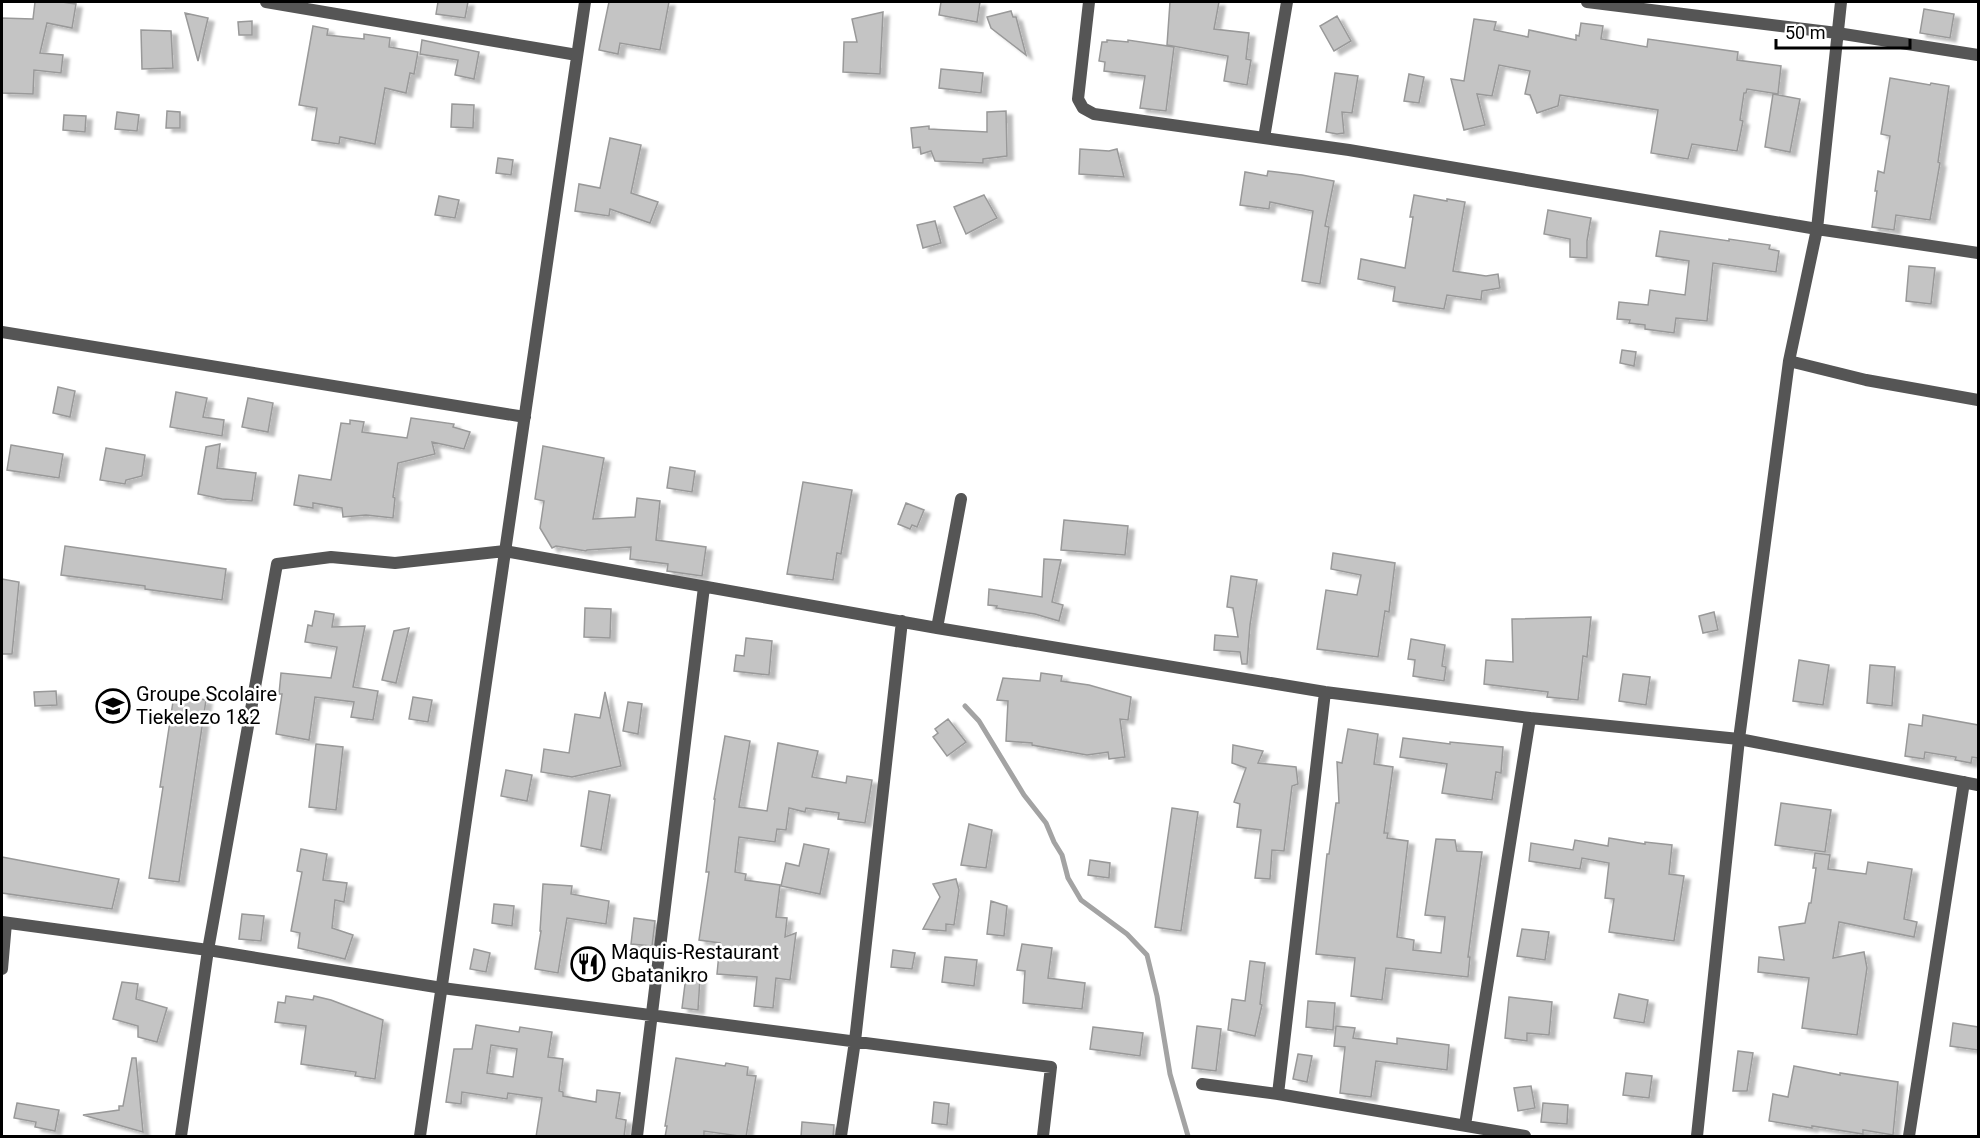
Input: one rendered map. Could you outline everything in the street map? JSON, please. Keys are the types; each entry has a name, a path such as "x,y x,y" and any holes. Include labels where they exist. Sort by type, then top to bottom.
{"street":[{"path":"266,2 577,55"},
{"path":"420,1137 585,2"},
{"path":"1089,2 1078,99 1083,108 1094,114 1349,150 1817,230 1978,253"},
{"path":"1264,138 1287,2"},
{"path":"1587,2 1837,33 1978,55"},
{"path":"1697,1137 1738,739 1789,361 1817,230 1841,2"},
{"path":"2,332 525,417"},
{"path":"1789,361 1866,380 1978,400"},
{"path":"937,628 961,499"},
{"path":"181,1137 208,950 277,564 331,557 395,563 505,551 937,628 1325,692 1530,718 1738,739 1978,784"},
{"path":"637,1137 704,587"},
{"path":"841,1137 855,1041 902,621"},
{"path":"1278,1094 1325,692"},
{"path":"1465,1125 1530,718"},
{"path":"1909,1137 1964,782"},
{"path":"2,969 4,923 208,950 442,988 1052,1066 1043,1137"},
{"path":"1202,1084 1278,1094 1525,1137"}],"building":[{"path":"35,2 76,4 72,28 47,23 40,53 63,55 61,73 34,70 33,94 2,93 2,18 33,19"},
{"path":"438,2 468,2 465,18 436,14"},
{"path":"609,2 669,2 660,50 620,43 618,54 599,50"},
{"path":"941,2 980,2 977,22 939,15"},
{"path":"1170,2 1219,2 1214,29 1249,33 1246,59 1251,60 1247,85 1224,81 1228,56 1167,45"},
{"path":"1924,9 1954,14 1950,38 1920,33"},
{"path":"1011,11 1013,17 1016,17 1026,55 991,28 987,17"},
{"path":"883,12 880,74 843,72 844,42 857,42 852,19"},
{"path":"185,13 208,18 198,61"},
{"path":"1337,16 1351,41 1334,51 1320,26"},
{"path":"1474,19 1496,22 1494,30 1528,37 1529,30 1576,40 1581,23 1603,26 1601,39 1647,47 1648,39 1738,52 1737,60 1781,66 1778,94 1747,89 1744,93 1740,120 1743,121 1737,151 1692,144 1688,159 1651,153 1658,110 1560,95 1558,106 1537,113 1530,95 1525,94 1530,71 1499,65 1492,96 1477,94 1485,125 1464,130 1451,79 1464,81"},
{"path":"252,21 252,35 239,35 238,22"},
{"path":"313,26 328,29 327,35 364,39 364,34 390,38 389,47 418,52 414,74 410,73 406,93 385,88 375,144 340,137 339,144 312,140 317,108 299,105"},
{"path":"141,30 171,31 173,68 142,69"},
{"path":"422,40 479,52 474,79 455,75 458,60 420,54"},
{"path":"1107,40 1128,42 1128,40 1174,47 1166,111 1140,108 1145,76 1104,71 1105,62 1099,61 1102,42 1107,42"},
{"path":"941,69 983,73 981,93 939,88"},
{"path":"1335,73 1358,76 1352,113 1342,112 1344,133 1337,134 1326,132"},
{"path":"1409,74 1424,77 1419,103 1404,101"},
{"path":"1890,78 1949,86 1938,162 1940,163 1930,220 1896,215 1894,230 1872,227 1878,171 1884,173 1890,136 1881,134"},
{"path":"1773,94 1800,99 1790,152 1765,147"},
{"path":"452,104 474,105 473,128 451,127"},
{"path":"167,111 180,112 180,128 166,128"},
{"path":"1006,111 1007,156 983,159 983,163 935,161 931,151 921,154 920,147 913,148 911,128 929,126 929,129 987,132 987,112"},
{"path":"117,112 139,115 137,131 115,129"},
{"path":"64,115 86,116 85,132 63,130"},
{"path":"610,138 641,145 631,193 658,202 650,223 610,209 609,216 575,211 579,184 600,188"},
{"path":"1080,149 1109,151 1117,149 1124,177 1079,174"},
{"path":"498,158 513,160 511,175 496,173"},
{"path":"1268,171 1334,181 1325,226 1329,227 1320,284 1302,281 1313,211 1270,202 1269,209 1240,205 1245,172 1267,176"},
{"path":"984,195 997,218 966,234 954,207"},
{"path":"1414,195 1465,202 1453,271 1486,276 1498,274 1500,288 1482,291 1481,300 1447,295 1444,309 1393,301 1395,287 1358,279 1361,259 1405,268"},
{"path":"439,196 459,200 455,218 435,215"},
{"path":"1548,210 1591,218 1587,258 1570,257 1570,239 1544,234"},
{"path":"935,221 941,243 923,248 917,225"},
{"path":"1660,231 1770,245 1769,249 1779,251 1776,272 1713,263 1707,321 1676,318 1674,333 1645,329 1645,325 1617,319 1619,302 1648,305 1650,290 1685,295 1689,261 1656,256"},
{"path":"1909,266 1935,268 1931,304 1906,301"},
{"path":"1622,350 1636,352 1634,366 1620,363"},
{"path":"58,387 75,391 70,417 53,413"},
{"path":"176,392 207,398 203,417 224,420 222,436 170,427"},
{"path":"248,398 273,403 268,432 242,427"},
{"path":"411,418 454,424 453,427 470,432 464,449 432,442 435,454 398,463 393,497 395,498 393,518 366,515 343,517 342,508 313,503 313,508 294,505 299,475 331,480 341,423 350,424 350,420 364,422 362,432 407,438"},
{"path":"220,444 217,468 256,473 252,501 222,499 198,494 206,447"},
{"path":"11,445 63,454 59,478 7,470"},
{"path":"543,446 604,458 593,519 635,517 637,498 660,501 656,540 706,547 702,576 667,571 668,564 630,559 631,547 586,551 556,546 552,548 540,528 544,501 535,499"},
{"path":"106,448 145,455 142,476 126,480 125,484 100,480"},
{"path":"670,467 695,471 692,492 667,488"},
{"path":"803,482 852,490 841,554 837,553 833,580 787,574"},
{"path":"906,503 924,510 917,527 912,525 910,529 898,524"},
{"path":"1064,520 1128,526 1125,555 1061,550"},
{"path":"65,546 226,569 222,600 145,589 145,586 61,575"},
{"path":"1333,553 1395,563 1389,612 1385,611 1378,657 1317,649 1326,590 1357,595 1361,575 1331,569"},
{"path":"1044,559 1061,560 1052,602 1063,605 1059,621 988,605 989,589 1042,597"},
{"path":"1231,576 1257,580 1247,664 1242,664 1240,652 1214,650 1215,635 1238,637 1233,608 1227,607"},
{"path":"2,579 19,582 12,654 2,654"},
{"path":"585,608 611,609 610,638 584,637"},
{"path":"315,611 334,614 332,627 365,626 353,687 378,691 373,720 351,717 354,702 315,697 309,740 276,734 282,694 279,694 281,673 331,678 337,647 305,642 308,625 312,626"},
{"path":"1714,612 1718,630 1703,633 1699,616"},
{"path":"1591,617 1587,657 1583,656 1578,700 1547,697 1548,692 1484,684 1486,660 1513,662 1512,619"},
{"path":"409,628 396,683 382,680 394,631"},
{"path":"746,638 772,641 769,675 734,671 736,655 744,656"},
{"path":"1411,639 1445,645 1442,666 1446,667 1444,681 1413,676 1415,660 1408,659"},
{"path":"1799,660 1829,665 1823,705 1793,701"},
{"path":"1870,665 1895,667 1892,706 1867,703"},
{"path":"1041,673 1062,676 1061,681 1089,685 1131,697 1128,720 1120,719 1125,757 1109,759 1108,752 1087,755 1032,745 1032,743 1006,741 1008,701 997,700 1003,678 1040,681"},
{"path":"1623,674 1650,677 1646,705 1619,701"},
{"path":"56,691 57,705 35,706 34,692"},
{"path":"605,692 621,766 572,777 541,772 544,749 569,753 575,714 600,718"},
{"path":"174,695 206,700 179,882 149,878"},
{"path":"413,697 432,700 428,722 409,719"},
{"path":"628,702 642,704 638,734 623,731"},
{"path":"1923,715 1978,725 1978,758 1972,757 1971,763 1955,760 1956,757 1925,752 1924,759 1905,756 1909,724 1922,726"},
{"path":"948,719 966,742 947,756 933,737 938,733 935,729"},
{"path":"1348,729 1378,734 1374,764 1393,767 1384,833 1388,833 1387,838 1408,841 1397,937 1414,940 1413,950 1441,953 1445,917 1425,915 1436,839 1455,840 1457,851 1482,852 1468,957 1470,957 1468,977 1386,968 1382,1000 1351,996 1355,958 1316,954 1327,854 1329,854 1336,803 1339,803 1337,762 1342,763"},
{"path":"725,736 750,741 739,807 767,811 778,743 818,751 812,777 846,783 847,776 872,780 865,823 838,819 839,813 806,808 805,812 789,808 786,830 777,829 775,842 739,837 735,872 746,874 745,880 780,885 776,917 787,918 785,937 796,933 790,980 776,978 773,1008 754,1006 757,977 717,974 720,943 699,940 709,872 706,872 714,799"},
{"path":"1403,738 1503,747 1501,773 1496,772 1492,800 1442,793 1447,764 1400,757"},
{"path":"316,744 343,747 336,810 309,807"},
{"path":"1233,745 1263,751 1258,763 1296,767 1298,784 1292,786 1284,851 1272,850 1270,879 1255,878 1261,830 1237,827 1240,804 1234,802 1246,768 1232,763"},
{"path":"506,770 532,775 527,801 501,796"},
{"path":"589,791 610,795 601,850 581,846"},
{"path":"1781,803 1831,810 1825,852 1775,845"},
{"path":"1172,808 1198,812 1181,931 1155,927"},
{"path":"969,824 992,830 986,868 961,865"},
{"path":"1609,838 1645,844 1645,842 1672,845 1669,874 1684,876 1674,941 1609,932 1614,899 1605,898 1609,863 1582,858 1580,869 1529,861 1531,843 1573,850 1575,840 1608,846"},
{"path":"804,844 829,849 820,894 781,886 786,863 799,866"},
{"path":"301,849 327,854 323,880 347,883 344,902 335,900 332,928 353,935 345,959 298,948 300,933 291,931 302,872 297,871"},
{"path":"1815,853 1830,855 1828,869 1866,874 1868,862 1912,869 1904,919 1917,922 1914,937 1839,922 1833,958 1864,952 1867,968 1857,1035 1802,1028 1809,978 1758,972 1759,957 1784,960 1779,927 1805,923 1809,903 1811,903 1816,868 1813,868"},
{"path":"2,857 119,879 112,909 2,893"},
{"path":"1090,860 1110,863 1109,878 1088,875"},
{"path":"956,879 959,890 954,925 946,924 946,931 923,929 940,897 933,884"},
{"path":"543,884 572,886 571,894 609,901 606,924 567,918 558,973 535,969 541,931"},
{"path":"991,901 1007,906 1004,936 987,934"},
{"path":"494,904 514,906 512,926 492,923"},
{"path":"242,914 264,916 261,941 239,939"},
{"path":"634,918 655,921 652,946 631,944"},
{"path":"1522,929 1549,932 1545,960 1517,956"},
{"path":"1022,944 1052,948 1048,978 1085,983 1082,1009 1023,1003 1025,971 1017,970"},
{"path":"474,949 490,953 486,972 470,969"},
{"path":"893,950 915,953 912,969 891,967"},
{"path":"945,957 977,960 974,986 942,982"},
{"path":"1250,961 1265,963 1260,1004 1262,1005 1255,1036 1228,1030 1232,999 1245,1001"},
{"path":"686,976 700,978 698,1010 682,1008"},
{"path":"122,982 138,984 136,999 167,1008 157,1042 138,1037 138,1026 113,1019"},
{"path":"1619,994 1648,1000 1644,1023 1614,1018"},
{"path":"286,996 313,1000 314,996 331,1000 383,1020 375,1079 355,1076 356,1072 301,1064 306,1026 275,1022 278,1002 285,1003"},
{"path":"1509,997 1552,1002 1549,1035 1527,1033 1527,1041 1505,1038"},
{"path":"1308,1001 1335,1003 1333,1030 1306,1027"},
{"path":"1953,1023 1978,1027 1978,1050 1950,1046"},
{"path":"476,1025 519,1032 520,1027 552,1032 548,1057 563,1059 559,1091 563,1092 563,1096 596,1102 597,1090 620,1093 616,1118 626,1120 624,1137 536,1137 542,1098 508,1093 507,1099 462,1092 461,1104 446,1102 454,1049 472,1049","holes":["491,1045 517,1049 513,1077 487,1073"]},
{"path":"1197,1026 1221,1029 1216,1071 1192,1068"},
{"path":"1336,1026 1355,1028 1353,1038 1397,1044 1397,1038 1449,1045 1447,1070 1376,1061 1371,1097 1340,1093 1345,1047 1334,1046"},
{"path":"1093,1027 1143,1033 1140,1056 1090,1049"},
{"path":"1738,1051 1753,1053 1747,1091 1733,1091"},
{"path":"1298,1054 1312,1056 1307,1082 1293,1079"},
{"path":"132,1058 136,1058 143,1132 83,1115 119,1110 119,1106 123,1106"},
{"path":"676,1058 725,1066 726,1063 748,1067 747,1075 756,1076 746,1137 704,1131 704,1137 665,1137"},
{"path":"1794,1066 1840,1075 1840,1073 1898,1082 1893,1135 1863,1130 1863,1134 1769,1121 1773,1094 1788,1097"},
{"path":"1626,1073 1652,1076 1649,1098 1623,1095"},
{"path":"1531,1086 1535,1108 1518,1111 1514,1088"},
{"path":"934,1102 949,1104 947,1125 932,1123"},
{"path":"17,1103 59,1110 55,1131 35,1127 36,1122 14,1118"},
{"path":"1543,1103 1568,1105 1567,1124 1541,1122"},
{"path":"802,1122 834,1125 833,1137 801,1137"}],"waterway":[{"path":"965,706 979,721 1024,795 1046,823 1062,855 1068,878 1081,900 1127,934 1147,955 1157,996 1170,1074 1188,1136"}],"place":[{"name":"Groupe Scolaire Tiekelezo 1&2","path":"113,706"},
{"name":"Maquis-Restaurant Gbatanikro","path":"588,964"}]}
